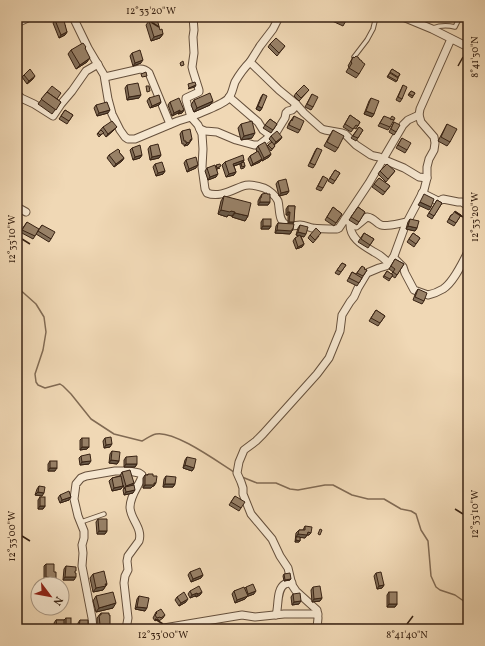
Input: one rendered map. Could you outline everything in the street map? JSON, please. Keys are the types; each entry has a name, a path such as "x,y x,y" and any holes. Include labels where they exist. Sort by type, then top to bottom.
{"street":[{"path":"17,23 30,17"},
{"path":"73,17 88,48 104,75 112,114 120,130 128,139 135,139 191,117 227,100 235,83 270,33 279,17"},
{"path":"193,17 194,53 192,67 199,92 186,98 186,100 191,117 200,129 203,140 202,167 205,189 207,193 222,194 249,185 265,188 278,201 282,220 288,226 337,229 347,221 405,122 419,115"},
{"path":"403,17 432,29 468,47"},
{"path":"317,628 317,610 296,591 288,568 280,556 272,538 251,514 237,473 238,462 244,450 263,434 317,374 329,358 340,332 342,315 368,273 386,266 391,261 407,222 422,194 426,183 427,167 434,150 435,143 434,137 421,122 419,115 420,109 452,39"},
{"path":"250,62 322,129 345,134 356,145 374,156 404,168 419,177 427,178"},
{"path":"17,94 21,98 53,116 60,104 72,92 86,71 98,64"},
{"path":"104,78 145,69 149,73 170,124"},
{"path":"229,97 258,122 263,130 271,136"},
{"path":"200,129 217,132 236,140 259,145 277,131 288,111 292,110 296,104"},
{"path":"422,194 438,201 443,199 462,202 468,206"},
{"path":"17,207 26,212"},
{"path":"347,221 357,226 364,218 367,217 371,217 381,225 385,226 407,222"},
{"path":"347,221 352,235 358,242 384,258 403,267 414,290 428,295 442,290 447,286 468,252"},
{"path":"93,629 82,566 84,531 78,516 74,499 76,484 81,478 86,476 115,471 129,471 139,473 142,477 135,489 130,505 131,516 136,524 140,538 128,556 127,561 128,570 124,583 128,618 126,629"},
{"path":"276,615 278,609 278,597 281,589 284,584 292,583"},
{"path":"158,629 242,616 254,617 318,614"},
{"path":"458,629 468,628"},
{"path":"266,629 420,629"}],"lane":[{"path":"354,57 367,40 373,29 376,17"},
{"path":"432,29 439,26 455,27 460,17"},
{"path":"81,522 104,514"}],"building":[{"path":"63,17 67,32 61,35 55,20"},
{"path":"337,17 348,17 346,22"},
{"path":"157,19 160,30 162,29 163,34 154,37 149,21"},
{"path":"276,38 285,46 279,53 270,44"},
{"path":"83,43 90,58 80,65 71,50"},
{"path":"140,50 143,60 135,63 132,53"},
{"path":"356,56 365,64 359,74 349,68 353,57 354,58"},
{"path":"183,61 184,65 181,66 180,63"},
{"path":"30,69 35,76 29,81 24,75"},
{"path":"392,69 400,74 398,77 390,72"},
{"path":"146,72 147,76 142,77 141,74"},
{"path":"390,73 398,78 397,81 388,76"},
{"path":"195,82 196,85 189,88 188,84"},
{"path":"138,83 141,95 129,97 127,85"},
{"path":"304,85 309,90 301,98 296,93"},
{"path":"403,85 407,87 402,99 398,97"},
{"path":"52,86 61,93 57,99 47,92"},
{"path":"146,86 149,86 150,91 147,92"},
{"path":"411,91 415,93 413,96 409,94"},
{"path":"47,92 61,102 56,110 41,99"},
{"path":"210,93 213,101 197,108 194,100"},
{"path":"263,94 267,96 262,108 258,106"},
{"path":"312,94 318,97 313,107 307,104"},
{"path":"159,95 161,102 152,106 149,98"},
{"path":"179,98 184,110 174,113 170,102"},
{"path":"371,98 379,101 374,114 366,111"},
{"path":"107,102 110,110 99,113 96,105"},
{"path":"65,110 73,115 69,121 61,116"},
{"path":"350,115 360,122 358,126 356,125 353,129 345,124"},
{"path":"294,116 304,121 300,130 289,125"},
{"path":"384,116 394,120 390,127 380,123"},
{"path":"392,116 395,118 394,120 390,119"},
{"path":"270,119 277,124 273,130 265,125"},
{"path":"112,121 117,127 108,134 103,127"},
{"path":"252,121 255,133 244,136 241,124"},
{"path":"394,122 400,125 396,132 391,129"},
{"path":"447,124 457,129 450,142 441,137"},
{"path":"359,127 363,130 358,138 353,136"},
{"path":"190,129 192,139 190,142 186,143 186,141 184,141 182,131"},
{"path":"101,130 104,133 100,135 98,133"},
{"path":"333,130 344,136 338,148 327,142"},
{"path":"277,131 282,137 276,142 271,136"},
{"path":"402,138 411,143 407,150 398,145"},
{"path":"265,142 271,154 264,158 258,146"},
{"path":"272,142 275,146 272,149 268,145"},
{"path":"158,144 161,155 152,157 150,146"},
{"path":"140,145 142,155 135,157 132,148"},
{"path":"317,148 322,150 315,165 310,163"},
{"path":"118,149 124,158 116,164 109,155"},
{"path":"258,151 262,159 253,164 250,156"},
{"path":"243,155 244,160 233,164 236,172 229,174 225,162"},
{"path":"196,157 198,165 189,169 186,160"},
{"path":"162,162 165,171 158,173 155,164"},
{"path":"244,162 245,166 242,167 241,163"},
{"path":"220,164 221,166 217,168 216,165"},
{"path":"387,164 395,171 388,179 380,171"},
{"path":"215,165 218,174 210,177 207,168"},
{"path":"335,170 340,173 335,181 330,178"},
{"path":"323,176 328,179 323,188 318,186"},
{"path":"379,178 390,186 385,192 374,184"},
{"path":"286,179 289,191 281,193 278,181"},
{"path":"262,194 270,194 270,202 260,202"},
{"path":"424,194 434,199 431,207 420,202"},
{"path":"224,196 251,203 248,216 221,210"},
{"path":"437,200 442,203 434,216 429,213"},
{"path":"288,206 295,206 294,222 289,222 290,212 288,212"},
{"path":"333,207 342,214 336,223 327,217"},
{"path":"358,207 365,212 359,222 351,217"},
{"path":"455,211 461,215 456,223 449,219"},
{"path":"263,219 271,219 271,226 263,226"},
{"path":"410,219 419,221 417,228 408,226"},
{"path":"27,222 39,229 35,236 22,230"},
{"path":"278,223 294,224 293,229 292,231 277,230"},
{"path":"42,225 55,232 51,239 38,231"},
{"path":"300,225 308,227 306,234 298,232"},
{"path":"316,228 321,233 315,240 310,235"},
{"path":"364,233 374,239 370,245 361,239"},
{"path":"413,233 420,238 416,244 409,239"},
{"path":"300,235 304,244 298,247 295,238"},
{"path":"395,259 404,264 397,275 393,272 395,269 391,266"},
{"path":"342,263 346,265 341,272 337,270"},
{"path":"362,266 367,270 363,276 357,273"},
{"path":"387,271 393,275 390,279 384,276"},
{"path":"352,272 362,278 359,283 349,278"},
{"path":"418,289 427,293 424,301 415,297"},
{"path":"376,310 385,316 380,323 371,318"},
{"path":"111,437 112,444 106,445 105,438"},
{"path":"82,438 89,438 89,447 82,447"},
{"path":"112,451 120,452 119,461 111,460"},
{"path":"90,454 91,461 82,462 81,456"},
{"path":"137,456 137,464 126,464 126,457"},
{"path":"187,457 196,459 194,468 185,465"},
{"path":"50,461 57,461 57,468 50,468"},
{"path":"130,470 134,483 126,486 122,472"},
{"path":"148,474 157,476 156,483 154,483 154,485 145,485 145,475"},
{"path":"121,476 123,486 114,488 112,478"},
{"path":"166,476 176,477 175,484 165,484"},
{"path":"134,485 135,490 126,492 125,487"},
{"path":"39,486 45,487 44,493 38,492"},
{"path":"69,491 71,497 62,500 60,495"},
{"path":"235,496 245,502 241,508 231,502"},
{"path":"40,497 45,497 45,506 40,506"},
{"path":"98,519 107,519 107,531 99,531"},
{"path":"305,526 312,527 311,533 308,532 307,535 298,534 299,530 305,530"},
{"path":"320,529 322,530 320,535 318,534"},
{"path":"296,537 300,537 300,541 296,540"},
{"path":"46,564 54,564 54,572 56,572 56,576 46,576"},
{"path":"66,566 76,567 76,577 65,576"},
{"path":"200,568 203,575 193,579 190,572"},
{"path":"104,571 107,584 105,584 106,586 96,588 93,574"},
{"path":"381,572 384,585 379,586 376,573"},
{"path":"290,573 291,579 285,580 284,574"},
{"path":"253,584 256,591 248,594 246,587"},
{"path":"199,586 202,592 192,595 190,591"},
{"path":"320,586 322,598 314,599 313,587"},
{"path":"244,587 248,596 237,600 234,591"},
{"path":"113,592 116,603 99,608 96,596"},
{"path":"184,592 188,599 181,603 177,597"},
{"path":"389,592 397,592 397,604 389,604"},
{"path":"300,593 301,601 294,602 293,594"},
{"path":"139,596 149,598 147,608 137,607"},
{"path":"161,609 165,615 161,618 157,618 155,615 157,613 156,612"},
{"path":"101,613 109,613 110,626 100,625 99,615 101,615"},
{"path":"66,618 71,618 71,629 66,629"},
{"path":"56,620 64,620 64,627 57,627"},
{"path":"80,620 88,620 88,627 79,627"}],"waterway":[{"path":"17,287 36,304 44,317 46,332 43,350 35,374 38,385 45,388 60,384 71,394 91,419 114,434 142,441 156,434 164,434 174,437 196,448 234,472"},
{"path":"242,477 257,483 276,483 290,489 298,490 333,485 352,495 368,499 384,499 401,509 411,511 416,514 421,530 428,541 431,576 436,587 440,590 455,595 468,604"}]}
